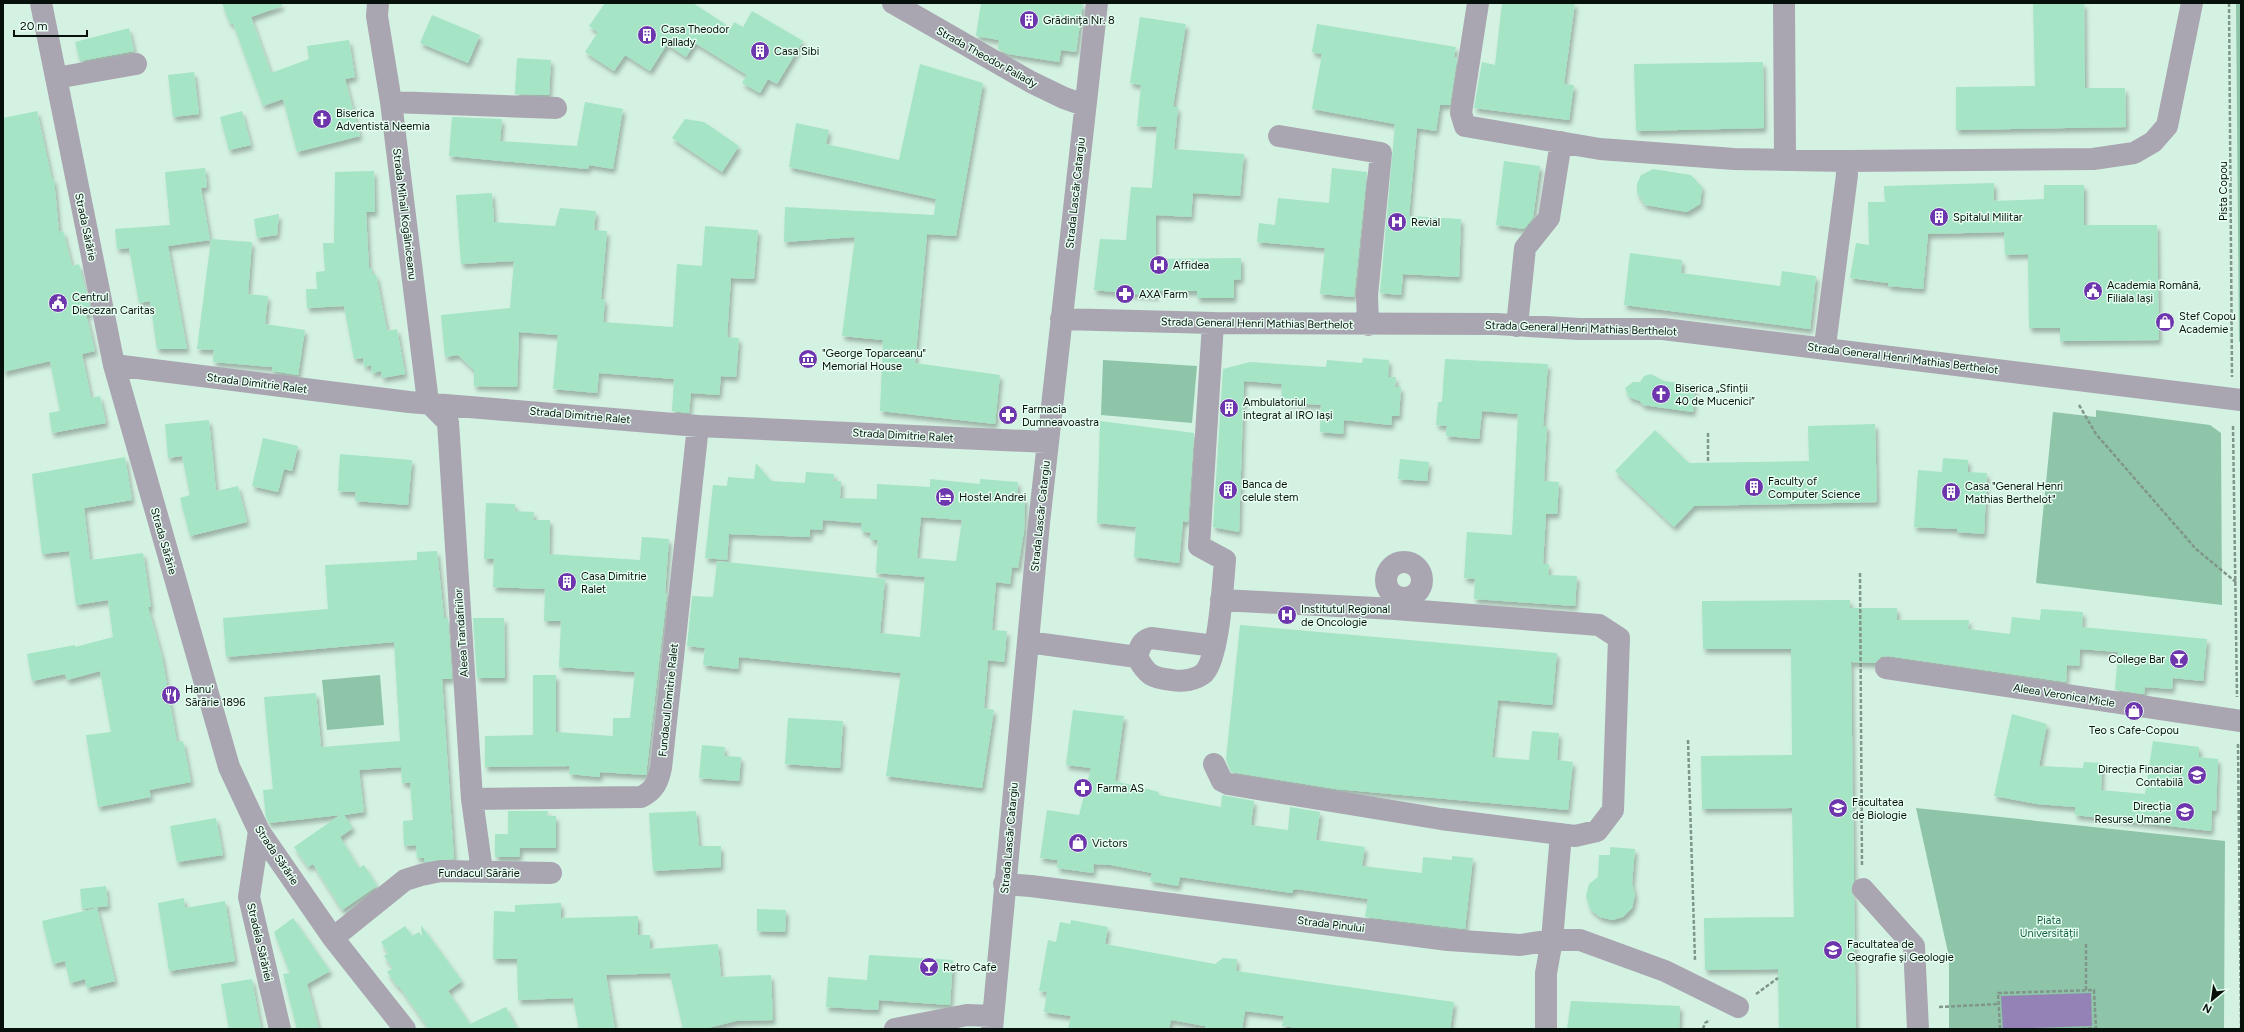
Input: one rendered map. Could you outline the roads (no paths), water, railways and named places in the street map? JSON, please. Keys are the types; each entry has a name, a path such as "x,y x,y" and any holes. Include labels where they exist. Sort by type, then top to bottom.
{"street":[{"name":"Strada Sărărie","path":"41,3 114,365 228,767 259,831 333,938 405,1029"},
{"name":"Strada Mihail Kogălniceanu","path":"378,3 377,16 391,102 428,402"},
{"name":"Strada Theodor Pallady","path":"893,3 1031,82 1064,98 1084,105"},
{"name":"Strada Lascăr Catargiu","path":"993,1022 1004,884 1047,442 1084,105 1097,3"},
{"path":"1478,3 1461,114 1465,126 1600,149 1658,154 1785,160 1846,161 2093,159 2134,153 2153,142 2167,126 2192,3"},
{"path":"1784,3 1785,160"},
{"path":"56,78 136,64"},
{"path":"391,102 556,108"},
{"path":"1279,136 1381,153 1367,295 1368,325"},
{"path":"1517,326 1525,248 1549,218 1561,142"},
{"path":"1823,349 1826,338 1846,182 1846,161"},
{"name":"Strada General Henri Mathias Berthelot","path":"1061,319 1213,323 1663,329 2241,400"},
{"path":"1213,323 1199,546 1225,560 1215,646 1205,672 1198,677 1181,682 1155,678 1144,669 1137,657 1141,645 1145,640 1152,638 1215,646"},
{"name":"Strada Dimitrie Ralet","path":"114,365 409,402 428,402 698,426 1047,442"},
{"name":"Aleea Trandafirilor","path":"428,402 448,422 472,799 482,871"},
{"name":"Fundacul Dimitrie Ralet","path":"472,799 641,798 655,787 661,768 698,426"},
{"path":"1214,764 1222,781 1228,784 1441,819 1575,836 1597,831 1613,810 1619,638 1599,625 1396,603 1221,600"},
{"path":"1028,642 1137,657"},
{"name":"Aleea Veronica Micle","path":"1886,668 2241,721"},
{"name":"Stradela Sărăriei","path":"259,831 249,897 280,1029"},
{"path":"1546,1029 1546,973 1552,940 1561,834"},
{"name":"Fundacul Sărărie","path":"333,938 405,880 441,871 551,873"},
{"path":"1862,880 1914,946 1918,1018"},
{"name":"Strada Pinului","path":"1004,884 1031,886 1448,940 1520,945 1552,940 1580,940 1665,971 1738,1008"},
{"path":"895,1029 967,1015 993,1022"}],"place":[{"name":"Grădinița Nr. 8","path":"1029,20"},
{"name":"Casa Theodor Pallady","path":"647,35"},
{"name":"Casa Sibi","path":"760,51"},
{"name":"Biserica Adventistă Neemia","path":"322,119"},
{"name":"Spitalul Militar","path":"1939,217"},
{"name":"Revial","path":"1397,222"},
{"name":"Affidea","path":"1159,265"},
{"name":"Academia Română, Filiala Iași","path":"2093,291"},
{"name":"AXA Farm","path":"1125,294"},
{"name":"Centrul Diecezan Caritas","path":"58,303"},
{"name":"Stef Copou Academie","path":"2165,322"},
{"name":"\"George Toparceanu\" Memorial House","path":"808,359"},
{"name":"Biserica „Sfinții 40 de Mucenici”","path":"1661,394"},
{"name":"Ambulatoriul integrat al IRO Iași","path":"1229,408"},
{"name":"Farmacia Dumneavoastra","path":"1008,415"},
{"name":"Faculty of Computer Science","path":"1754,487"},
{"name":"Banca de celule stem","path":"1228,490"},
{"name":"Casa \"General Henri Mathias Berthelot\"","path":"1951,492"},
{"name":"Hostel Andrei","path":"945,497"},
{"name":"Casa Dimitrie Ralet","path":"567,582"},
{"name":"Institutul Regional de Oncologie","path":"1287,615"},
{"name":"College Bar","path":"2179,659"},
{"name":"Hanu' Sărărie 1896","path":"171,695"},
{"name":"Teo s Cafe-Copou","path":"2134,711"},
{"name":"Direcția Financiar Contabilă","path":"2197,775"},
{"name":"Farma AS","path":"1083,788"},
{"name":"Facultatea de Biologie","path":"1838,808"},
{"name":"Direcția Resurse Umane","path":"2185,812"},
{"name":"Victors","path":"1078,843"},
{"name":"Facultatea de Geografie și Geologie","path":"1833,950"},
{"name":"Retro Cafe","path":"929,967"}],"park label":[{"name":"Piata Universității","path":"2049,926"}]}
